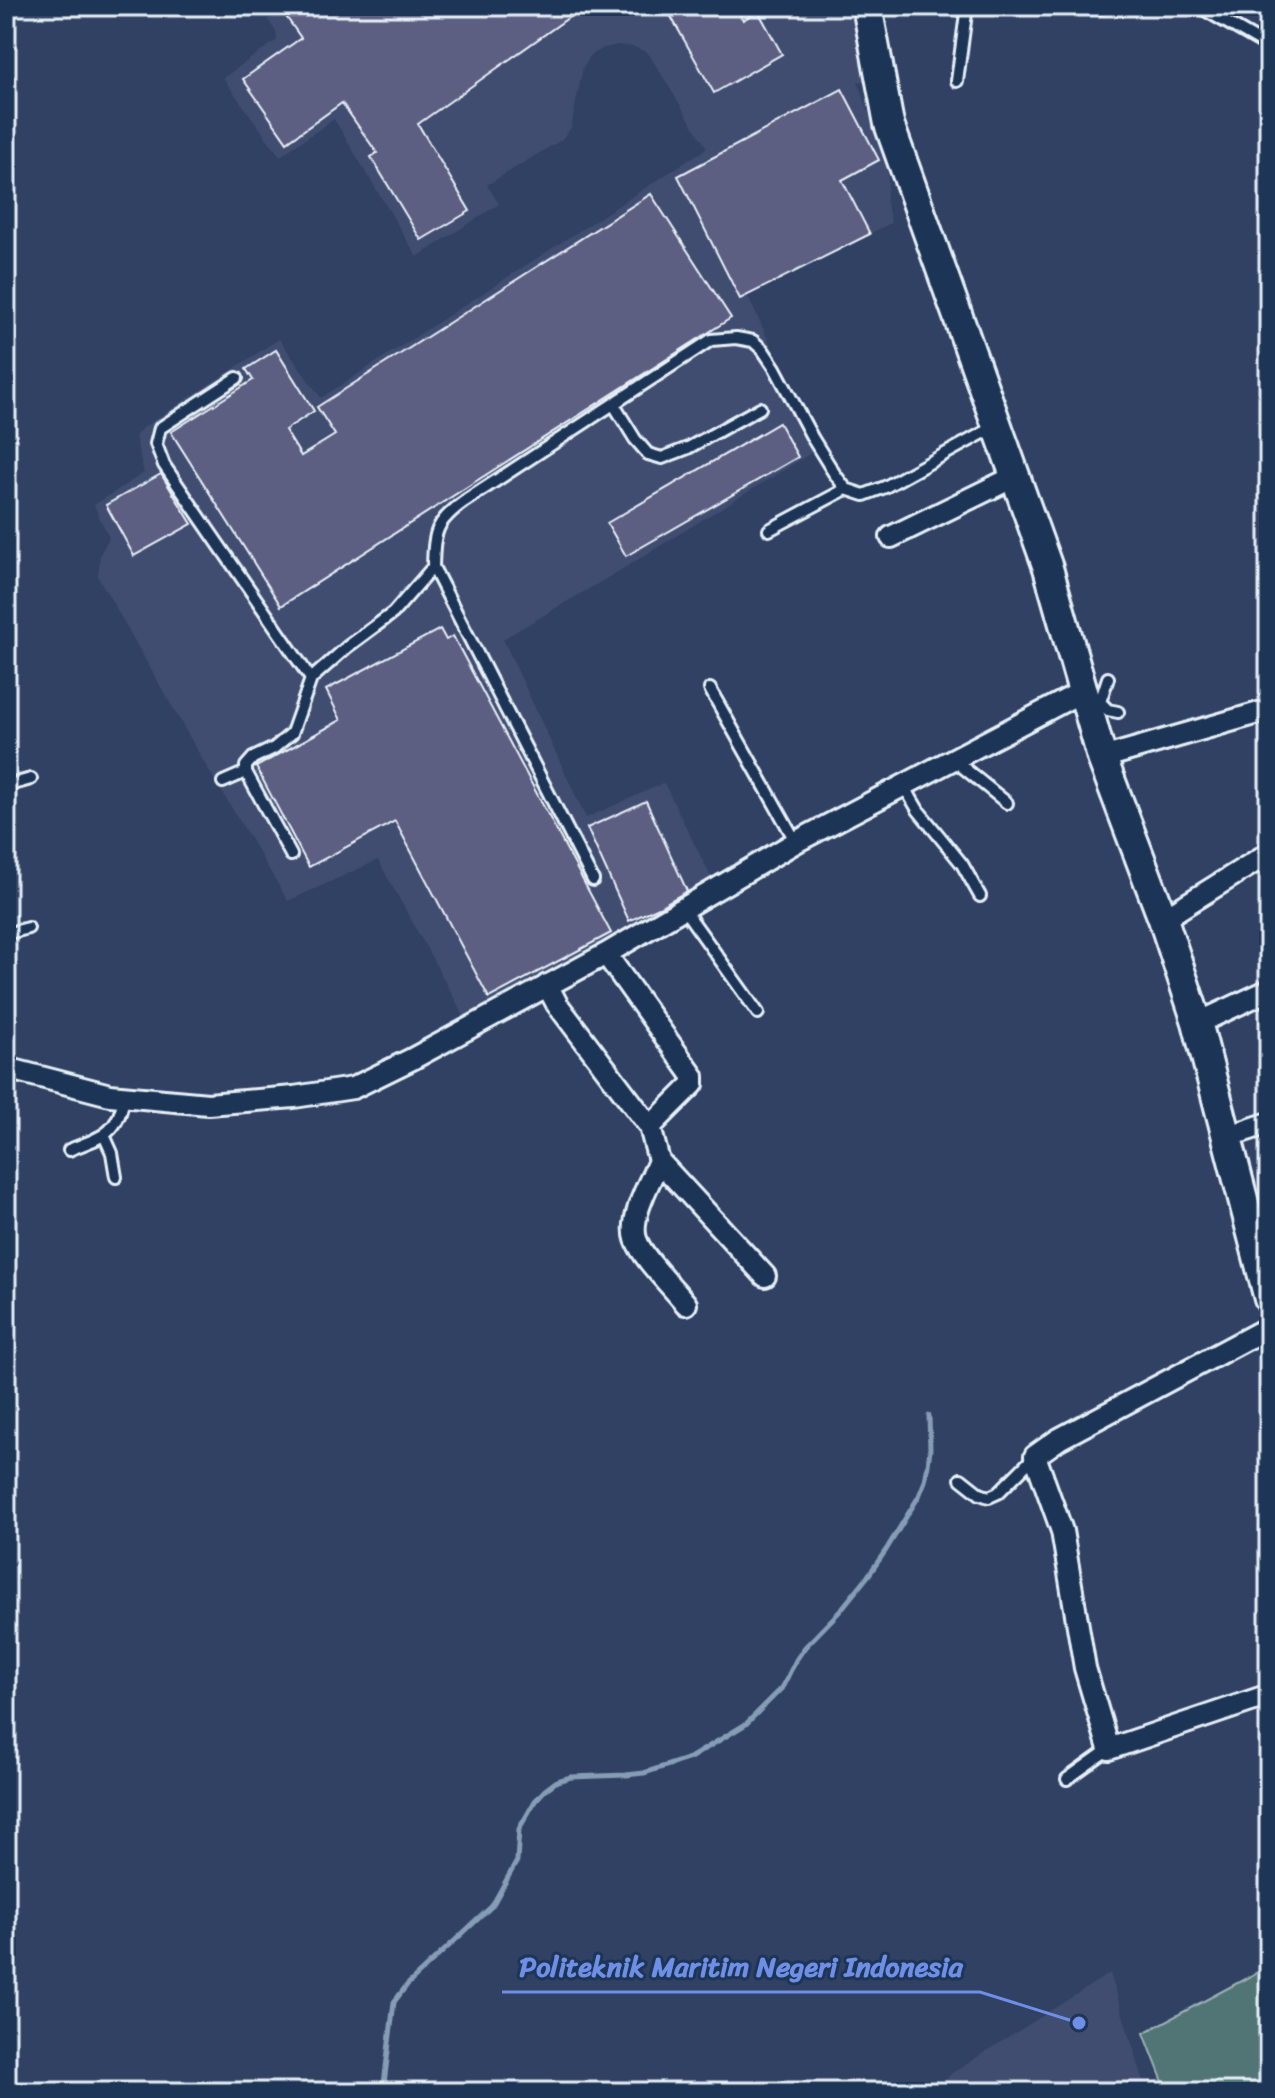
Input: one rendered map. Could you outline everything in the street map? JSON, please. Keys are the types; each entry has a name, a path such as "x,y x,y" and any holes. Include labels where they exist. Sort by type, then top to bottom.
{"main road":[{"path":"867,6 889,124 1095,695 1102,758 1163,919 1197,1022 1269,1299"}],"street":[{"path":"891,537 1016,476"},
{"path":"6,1068 110,1095 208,1104 294,1097 353,1088 606,954 796,842 954,760 1095,695"},
{"path":"1102,758 1269,710"},
{"path":"1163,919 1269,853"},
{"path":"606,954 693,1076 693,1084 650,1127"},
{"path":"547,985 557,1004 650,1127 659,1161 765,1276"},
{"path":"1197,1022 1269,990"},
{"path":"1226,1137 1269,1123"},
{"path":"659,1161 639,1205 635,1237 686,1304"},
{"path":"1269,1327 1059,1439 1035,1456 1062,1531 1085,1668 1109,1749 1269,1695"}],"lane":[{"path":"957,81 967,6"},
{"path":"1089,6 1105,6"},
{"path":"1198,6 1269,47"},
{"path":"593,880 433,567 436,529 453,509 711,340 736,338 753,341 763,350 813,439 846,489 864,495 885,487 996,426"},
{"path":"237,378 160,428 156,444 164,465 311,679"},
{"path":"614,405 648,454 662,458 688,448 760,408"},
{"path":"769,530 846,489"},
{"path":"291,855 246,772 246,766 253,758 274,748 292,733 311,679 393,613 433,567"},
{"path":"710,689 796,842"},
{"path":"1095,695 1108,710 1118,712"},
{"path":"954,760 1007,803"},
{"path":"223,782 246,772"},
{"path":"6,786 31,779"},
{"path":"904,786 918,810 962,864 980,896"},
{"path":"683,908 758,1013"},
{"path":"6,934 28,928"},
{"path":"69,1150 104,1135 117,1123 124,1097"},
{"path":"104,1135 112,1153 116,1177"},
{"path":"961,1479 989,1497 998,1493 1035,1456"},
{"path":"1067,1779 1109,1749"}],"shaded area":[{"path":"279,6 884,6 894,71 858,82 886,159 886,200 891,223 747,295 824,445 503,639 586,818 664,783 715,885 465,1018 378,860 288,901 98,577 100,554 109,538 94,505 144,473 135,437 141,429 279,339 321,398 707,148 648,53 618,45 604,48 591,55 583,67 571,128 561,140 487,185 499,204 417,257 334,119 280,156 223,78 277,40 268,20"},
{"path":"1110,1973 1147,2092 938,2092 937,2089 952,2073"}],"green space":[{"path":"1269,1966 1269,2092 1167,2092 1144,2033"}],"building":[{"path":"298,6 585,6 418,124 470,211 421,240 371,157 377,153 342,103 287,142 243,79 301,38 285,15"},
{"path":"665,6 736,6 743,20 758,11 782,54 714,93"},
{"path":"842,89 879,160 842,180 870,234 740,299 678,176"},
{"path":"651,194 731,318 281,606 171,432 253,380 246,369 276,350 314,411 285,430 301,456 335,435 317,407"},
{"path":"779,423 798,457 626,556 607,523"},
{"path":"161,474 192,524 134,556 106,505"},
{"path":"440,629 446,640 453,636 611,933 489,998 395,821 309,867 256,767 341,720 326,690"},
{"path":"646,801 687,891 629,921 587,828"}],"waterway":[{"path":"383,2092 394,2002 407,1985 492,1906 517,1861 519,1829 535,1801 557,1781 571,1777 644,1773 690,1758 746,1724 782,1688 805,1647 868,1576 919,1496 928,1465 929,1416"}],"place":[{"name":"Politeknik Maritim Negeri Indonesia","path":"1079,2023"}]}
